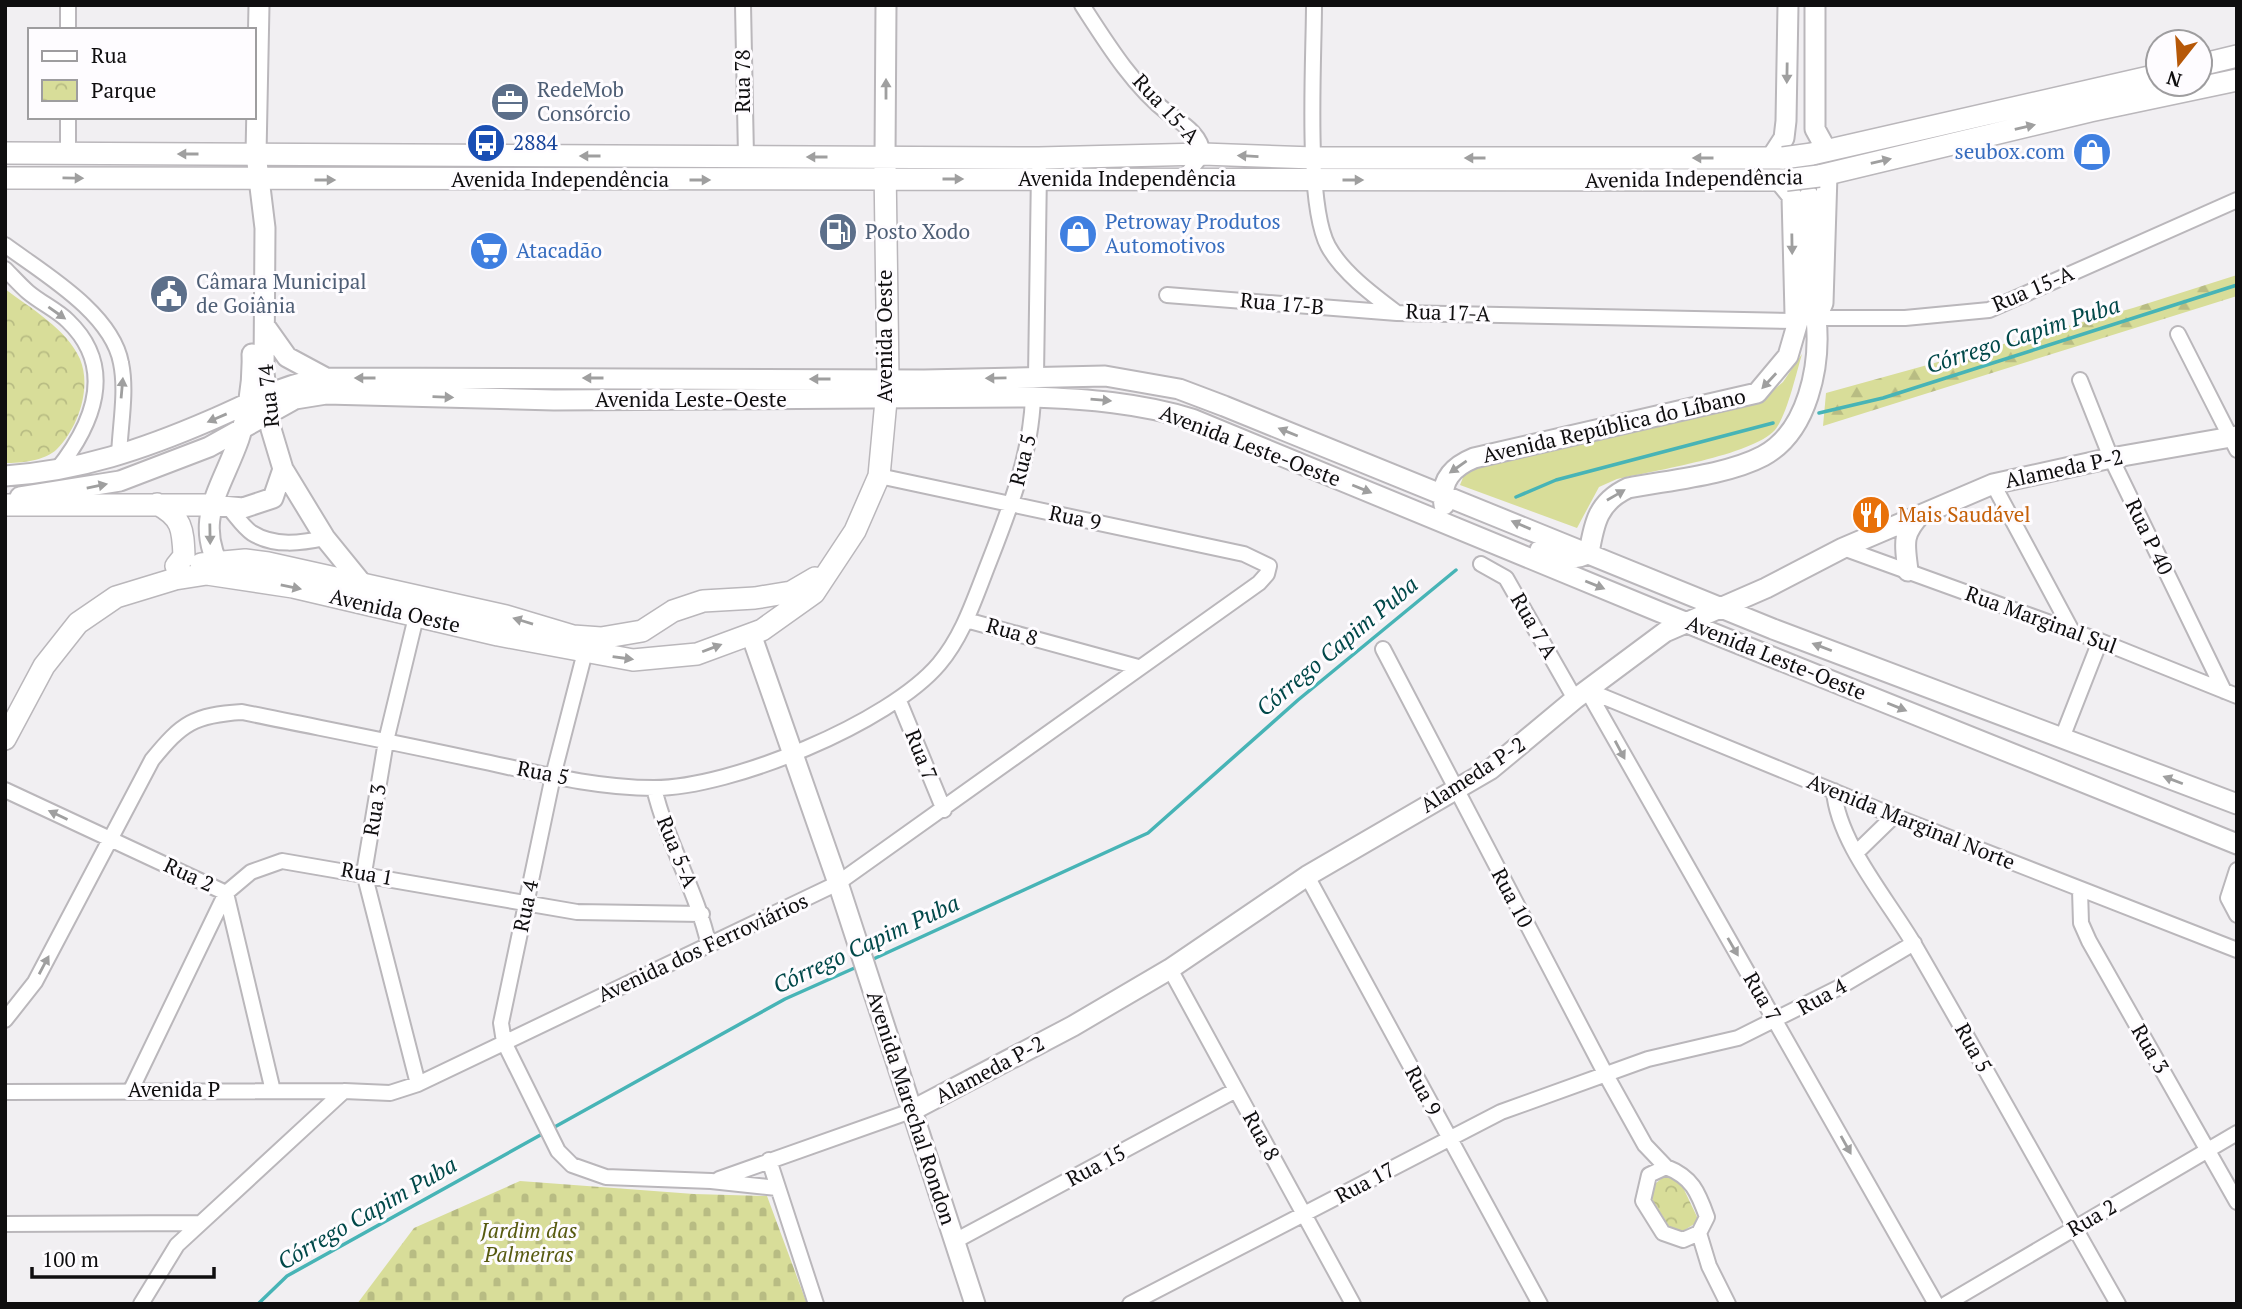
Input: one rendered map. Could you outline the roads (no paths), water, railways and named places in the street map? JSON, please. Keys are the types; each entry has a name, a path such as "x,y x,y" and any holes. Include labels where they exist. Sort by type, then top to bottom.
{"main road":[{"name":"Rua 74","path":"259,5 256,154 257,180 263,193 267,395 274,443 284,469 325,538 363,586"},
{"name":"Avenida Oeste","path":"5,711 41,648 72,617 110,588 148,571 176,566 220,568 416,617 633,660 697,654 762,630 814,593 855,531 879,476 888,389 886,5"},
{"path":"1777,158 1786,121 1788,5"},
{"path":"1807,5 1816,149"},
{"path":"1815,5 1816,149"},
{"path":"2214,62 2237,57"},
{"name":"Avenida Independência","path":"5,177 257,180 885,168 1039,169 1184,179 1315,181 1783,180 1823,176 2087,102 2144,80"},
{"name":"Avenida Independência","path":"1039,169 1203,153 1314,158 1777,158 2087,102 2237,80"},
{"name":"Avenida Independência","path":"5,153 746,157 885,168"},
{"path":"1536,157 1536,180"},
{"name":"Avenida República do Líbano","path":"1816,318 1824,303 1823,176"},
{"name":"Rua 74","path":"220,568 208,536 220,506 241,431 253,373 251,194 257,180"},
{"name":"Avenida República do Líbano","path":"1783,180 1792,195 1793,305 1796,321"},
{"name":"Avenida República do Líbano","path":"1589,553 1599,510 1615,494 1628,488 1740,465 1761,457 1786,438 1808,397 1816,318 1809,283 1809,196"},
{"name":"Avenida República do Líbano","path":"1442,494 1449,473 1458,464 1474,458 1757,393 1775,376 1788,356 1809,283"},
{"name":"Avenida Leste-Oeste","path":"265,326 287,357 326,386"},
{"name":"Avenida Leste-Oeste","path":"888,389 1036,377 1105,376 1179,389 1773,629 2237,804"},
{"name":"Avenida Leste-Oeste","path":"5,476 56,471 119,456 248,405 294,383 326,386 888,389 1102,400 1138,405 1192,419 2237,844"},
{"path":"274,443 281,424 296,406 326,386"},
{"name":"Avenida Leste-Oeste","path":"5,498 120,481 241,431 295,400 326,386"},
{"name":"Alameda P-2","path":"911,1111 1073,1026 1170,969 1307,876 1517,750 1581,695 1665,632 1766,588 1843,548 1993,484 2111,458 2235,441"},
{"path":"5,505 257,505 273,498 284,469"},
{"path":"1442,494 1443,505 1455,527"},
{"path":"155,503 179,519 183,529 184,556 176,566"},
{"path":"1908,571 1905,540 1908,528 1920,514"},
{"path":"1498,545 1518,543 1573,560 1589,553"},
{"name":"Avenida Oeste","path":"5,738 44,666 78,623 116,597 245,560 506,616 573,636 621,636 642,631 673,611 703,601 722,602 791,592 828,569"},
{"path":"1766,588 1763,610 1773,629"},
{"path":"722,602 741,613 751,634"},
{"path":"659,622 665,647 672,657"},
{"name":"Avenida Marechal Rondon","path":"751,634 838,883 975,1304"}],"street":[{"path":"68,5 68,28"},
{"name":"Rua 78","path":"743,5 746,157"},
{"name":"Rua 15-A","path":"1082,5 1144,89 1166,111 1189,127 1202,147 1203,153 1184,179"},
{"name":"Rua 17-A","path":"1314,5 1314,158 1320,224 1326,244 1349,271 1397,313 1796,321"},
{"path":"68,119 68,154"},
{"path":"1036,377 1039,169"},
{"name":"Rua 15-A","path":"1816,318 1905,318 1989,310 2237,200"},
{"path":"5,245 86,307 114,344 121,359 124,378 119,456"},
{"path":"5,270 29,293 69,321 96,363 98,385 93,403 78,439 56,471"},
{"name":"Rua 17-B","path":"1167,295 1397,313"},
{"path":"2179,334 2235,441"},
{"name":"Rua P 40","path":"2080,380 2111,458 2230,693"},
{"name":"Rua 5","path":"5,1020 35,982 152,760 175,732 208,714 242,712 553,776 654,788 689,785 792,757 899,701 938,666 966,620 1012,504 1032,424 1033,397"},
{"name":"Rua 9","path":"879,476 1244,554 1269,566"},
{"path":"1993,484 2073,631"},
{"path":"220,506 252,533 268,539 301,543 325,538"},
{"name":"Rua Marginal Sul","path":"1843,548 2100,641 2230,693"},
{"name":"Rua 7 A","path":"1481,564 1506,578 1581,695"},
{"name":"Avenida dos Ferroviários","path":"344,1091 390,1093 418,1084 838,883 1259,583 1267,574 1269,566"},
{"name":"Rua 3","path":"416,617 386,741 364,873 418,1084"},
{"name":"Rua 8","path":"966,620 1138,667"},
{"path":"2062,738 2100,641"},
{"name":"Rua 10","path":"1383,649 1605,1075 1645,1145 1666,1167"},
{"name":"Rua 4","path":"585,652 553,776 501,1023 504,1042 558,1150 572,1165 606,1177 711,1181"},
{"name":"Avenida Marginal Norte","path":"1581,695 1834,791 1894,817 2237,950"},
{"name":"Rua 7","path":"1581,695 1776,1022 1936,1304"},
{"name":"Rua 7","path":"899,701 944,810"},
{"name":"Rua 5-A","path":"654,788 661,816 702,914"},
{"name":"Rua 2","path":"5,790 226,893 273,1091"},
{"name":"Rua 5","path":"1834,791 1839,818 1857,852 1913,943 2118,1304"},
{"path":"1857,852 1894,817"},
{"name":"Rua 1","path":"131,1090 226,893 251,872 282,861 364,873 526,904 617,914 702,914"},
{"path":"2237,870 2228,898 2237,915"},
{"name":"Rua 9","path":"1307,876 1540,1304"},
{"name":"Rua 3","path":"2080,890 2081,923 2089,941 2237,1202"},
{"path":"702,914 709,946"},
{"name":"Rua 4","path":"1605,1075 1648,1059 1738,1038 1776,1022 1913,943"},
{"name":"Rua 8","path":"1170,969 1353,1304"},
{"name":"Rua 17","path":"1130,1304 1501,1112 1605,1075"},
{"name":"Rua 15","path":"955,1241 1236,1090"},
{"path":"141,1304 177,1245 344,1091"},
{"name":"Avenida P","path":"5,1092 344,1091"},
{"name":"Alameda P-2","path":"711,1181 736,1175 769,1160 911,1111"},
{"name":"Rua 2","path":"1947,1304 2237,1133"},
{"name":"Rua 10","path":"1645,1145 1648,1175"},
{"path":"769,1160 816,1304"},
{"path":"1683,1240 1699,1233 1707,1217 1699,1194 1683,1173 1666,1167 1648,1175 1643,1201 1663,1233 1683,1240 1709,1266"},
{"path":"711,1181 777,1188"},
{"path":"5,1224 199,1223"},
{"path":"1699,1233 1709,1266 1728,1304"}],"waterway":[{"name":"Córrego Capim Puba","path":"1819,413 1883,398 2237,285"},
{"name":"Córrego Capim Puba","path":"1516,497 1556,480 1773,423"},
{"name":"Córrego Capim Puba","path":"869,961 1148,833 1298,700 1456,570"},
{"name":"Córrego Capim Puba","path":"551,1129 785,999 859,966"},
{"name":"Córrego Capim Puba","path":"258,1304 287,1276 544,1133"}],"place":[{"name":"RedeMob Consórcio","path":"510,102"},
{"name":"2884","path":"486,143"},
{"name":"seubox.com","path":"2092,152"},
{"name":"Posto Xodo","path":"838,232"},
{"name":"Petroway Produtos Automotivos","path":"1078,234"},
{"name":"Atacadão","path":"489,251"},
{"name":"Câmara Municipal de Goiânia","path":"169,294"},
{"name":"Mais Saudável","path":"1871,515"}],"park label":[{"name":"Jardim das Palmeiras","path":"529,1243"}]}
